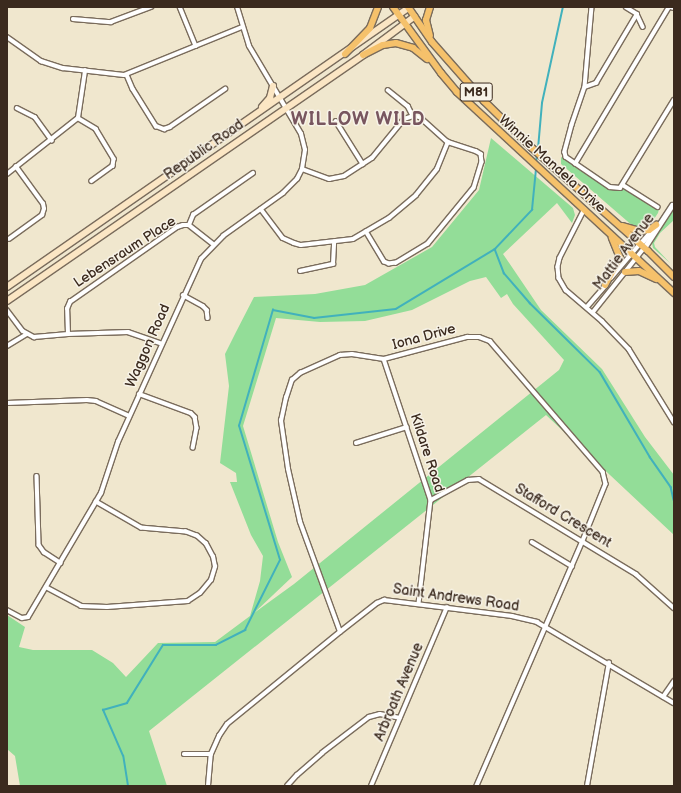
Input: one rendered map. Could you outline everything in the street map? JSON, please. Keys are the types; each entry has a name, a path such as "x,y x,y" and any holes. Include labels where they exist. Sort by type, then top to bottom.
{"main road":[{"path":"345,54 370,28 378,7"},
{"name":"Winnie Mandela Drive","path":"394,7 441,73 486,121 585,209 674,294"},
{"path":"430,7 426,20 432,42"},
{"name":"Republic Road","path":"7,288 247,120 345,54 408,8"},
{"name":"Winnie Mandela Drive","path":"408,8 432,42 484,101 522,139 642,246 674,277"},
{"name":"Republic Road","path":"7,301 362,55 414,16"},
{"path":"362,55 383,45 401,44 413,48 441,73"},
{"path":"247,120 269,100 273,86"},
{"path":"617,224 640,231 649,230 656,225"},
{"path":"606,285 620,258 610,233"},
{"path":"625,272 639,270 654,278 674,294"}],"street":[{"path":"73,19 111,22 151,7"},
{"path":"180,7 196,46"},
{"name":"Waggon Road","path":"7,610 22,618 28,617 96,502 108,478 117,446 129,416 183,295 201,259 213,244 291,186 302,169 305,150 303,139 297,124 252,53 242,27 237,7"},
{"path":"592,7 585,87 565,152 566,157 610,186 617,188 623,185 674,100"},
{"path":"626,7 637,14 643,27"},
{"path":"575,164 671,7"},
{"path":"585,87 596,83 637,14"},
{"path":"7,37 41,61 63,68 127,75 242,27"},
{"path":"7,174 78,118 85,71"},
{"path":"127,75 133,89 156,126 164,129 170,127 225,89"},
{"path":"388,90 408,106 413,116"},
{"path":"17,108 35,117 52,140"},
{"path":"302,169 325,178 334,179 344,176 363,164 379,149 404,119 413,116 420,117 448,142 478,152 481,155 482,162 476,184 434,239 396,263 389,264 384,262 366,232"},
{"path":"78,118 96,129 114,159 113,166 92,181"},
{"path":"336,121 363,164"},
{"path":"261,209 276,231 283,238 289,241 301,244 350,240 389,218 416,195 437,169 448,142"},
{"path":"9,238 42,215 44,209 43,204 16,167"},
{"name":"Lebensraum Place","path":"68,334 67,309 70,302 177,227 182,225 190,225 193,215 253,173"},
{"path":"623,185 658,207"},
{"name":"Mattie Avenue","path":"642,246 656,225 673,204"},
{"name":"Mattie Avenue","path":"587,307 634,256 673,204"},
{"path":"585,209 560,258 558,273 566,290 593,312 629,349 674,422"},
{"path":"190,225 213,244"},
{"path":"300,271 333,264 334,242"},
{"name":"Mattie Avenue","path":"593,312 625,272 634,256"},
{"path":"183,295 204,306 207,310 208,318"},
{"path":"7,310 27,334 40,338 68,334 132,333 162,344"},
{"path":"7,346 27,334"},
{"name":"Iona Drive","path":"340,632 300,522 288,469 281,421 292,380 300,373 340,355 346,354 384,359 466,337 479,337 493,344 604,473 606,484 583,541 477,786"},
{"name":"Kildare Road","path":"384,359 431,500 419,603"},
{"path":"139,394 191,413 195,416 197,428 193,448"},
{"path":"7,403 87,400 96,401 129,416"},
{"path":"356,443 407,427"},
{"path":"37,476 39,545 44,552 60,563"},
{"name":"Stafford Crescent","path":"431,500 468,480 479,479 636,574 674,608"},
{"path":"46,587 72,603 84,607 140,606 188,601 200,593 211,580 214,571 213,556 206,544 193,534 141,528 96,502"},
{"path":"532,542 572,566"},
{"name":"Saint Andrews Road","path":"208,786 210,754 222,730 233,718 381,600 392,599 528,619 546,626 674,703"},
{"name":"Arbroath Avenue","path":"370,786 447,607"},
{"path":"587,786 608,664"},
{"path":"663,697 674,681"},
{"path":"287,786 316,757 369,717 380,714 400,718"},
{"path":"184,754 210,754"}],"green space":[{"path":"491,138 573,208 575,215 572,223 557,203 503,254 541,310 602,369 645,437 674,475 674,535 546,415 149,731 167,786 20,786 15,756 7,749 7,615 25,627 19,647 33,650 92,650 113,663 126,677 158,643 215,642 250,616 260,581 263,556 251,535 230,482 237,482 236,473 220,463 229,386 225,354 254,297 315,294 365,285 432,247 479,190","holes":["486,277 501,298 507,294 513,304 564,360 559,370 294,584 254,613 292,577 278,542 243,426 276,318 320,322 365,321 412,310 470,281"]},
{"path":"561,157 611,189 616,190 625,187 659,209 658,213 652,222 645,227 634,227 561,164"},
{"path":"672,210 674,210 674,220 660,233 654,243 655,247 670,263 653,248 652,243"}],"waterway":[{"path":"538,149 542,103 563,7"},
{"path":"536,163 537,155"},
{"path":"128,786 123,756 103,710 127,703 163,645 216,645 245,630 280,560 239,426 273,310 314,318 396,309 495,249 532,210 536,169"},
{"path":"495,249 504,273 530,303 600,372 650,457 671,487 674,500"}],"district":[{"name":"WILLOW WILD","path":"358,120"}]}
